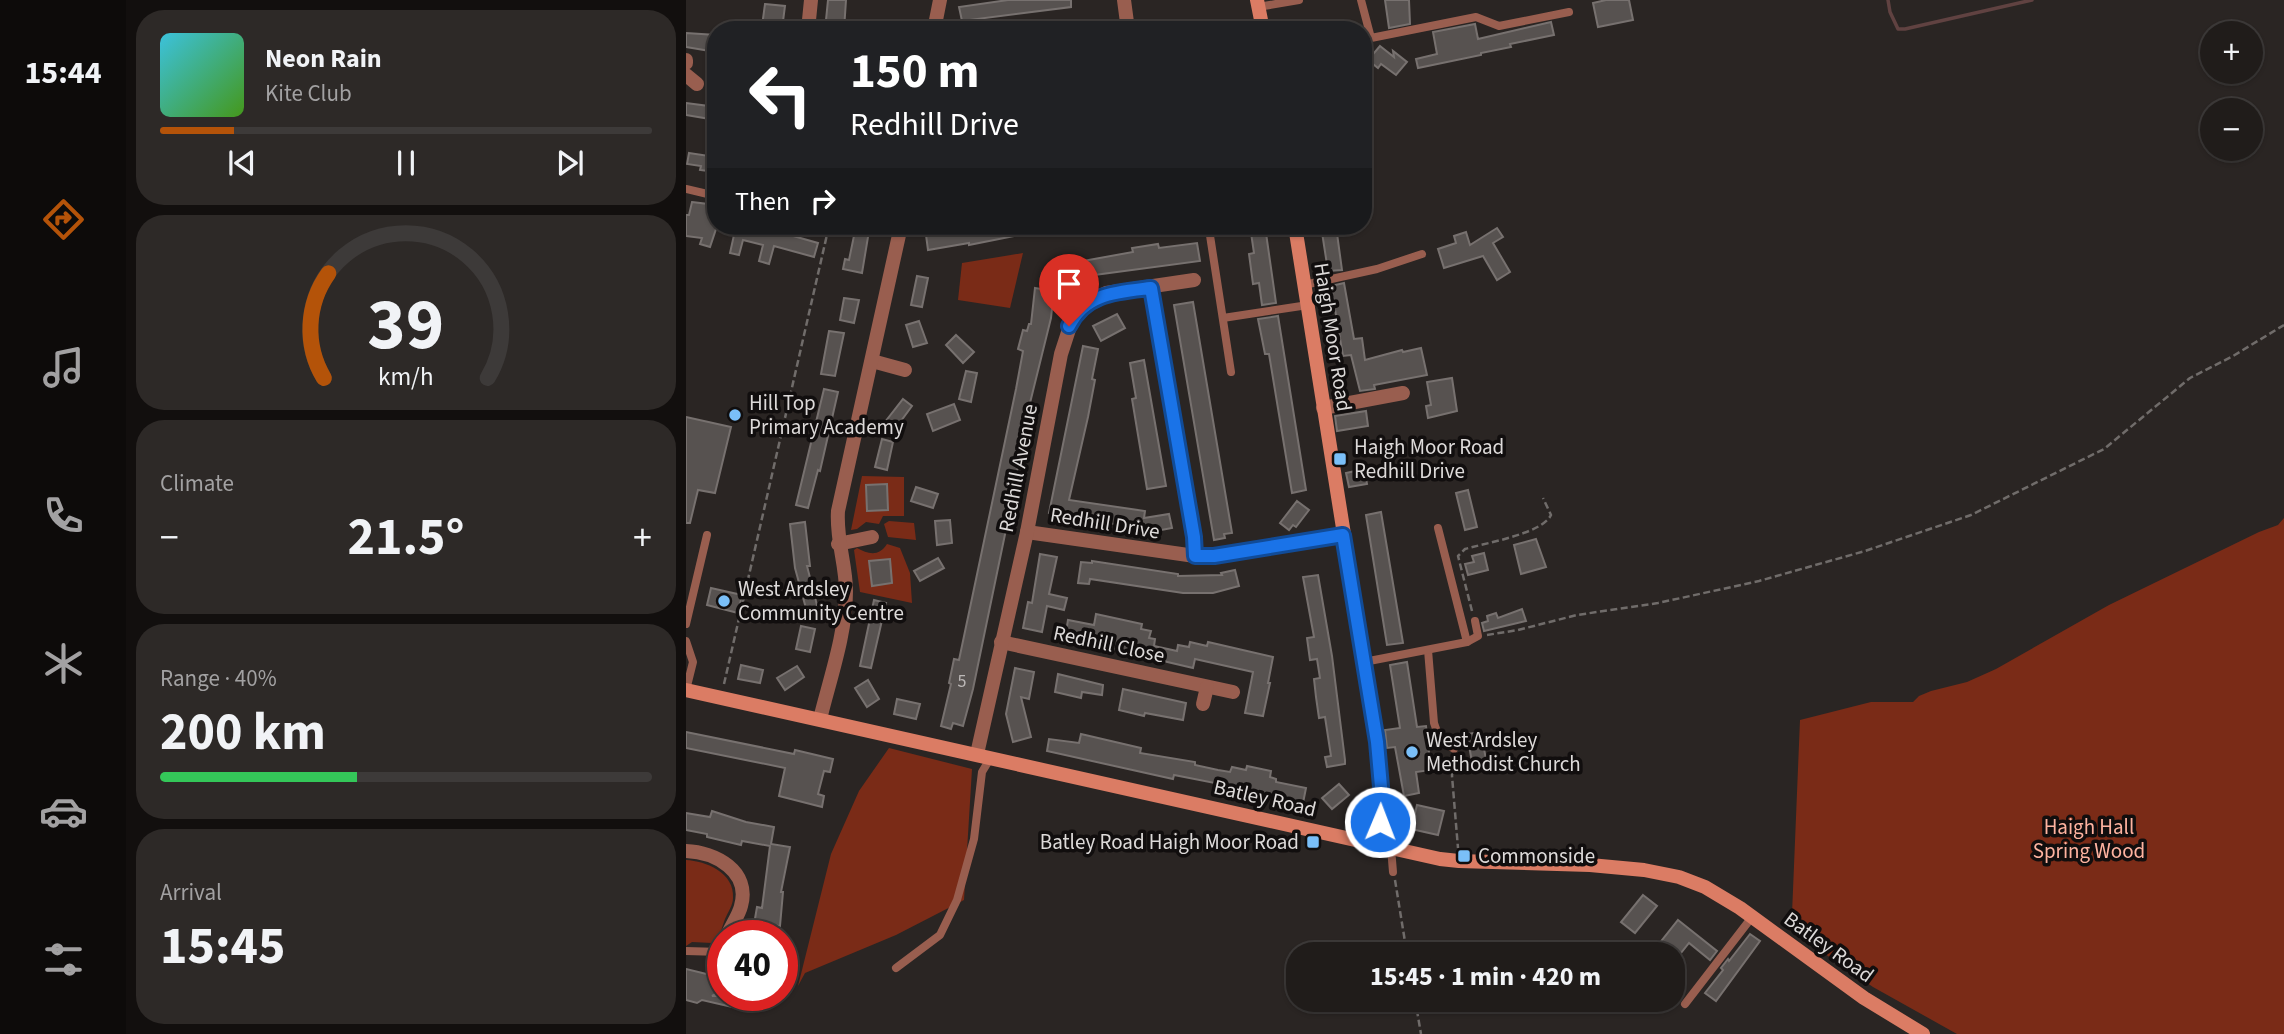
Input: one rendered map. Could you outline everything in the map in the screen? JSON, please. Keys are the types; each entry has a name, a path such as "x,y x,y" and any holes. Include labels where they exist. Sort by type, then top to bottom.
{"street":[{"path":"809,21 811,0"},
{"path":"936,21 940,0"},
{"path":"1124,0 1127,21"},
{"path":"820,719 844,622 846,589 838,544 838,511 899,235"},
{"name":"Haigh Moor Road","path":"1296,235 1377,742 1385,847"},
{"name":"Redhill Avenue","path":"984,756 1001,642 1027,532 1060,354 1074,314 1106,293 1194,280"},
{"path":"1151,288 1195,556"},
{"path":"872,361 905,370"},
{"path":"1323,408 1403,393"},
{"name":"Redhill Drive","path":"1027,532 1195,556 1214,556 1343,535"},
{"path":"838,544 872,537"},
{"name":"Redhill Close","path":"1001,642 1233,692"},
{"path":"1203,704 1207,687"},
{"name":"Batley Road","path":"686,690 1459,862 1590,865 1644,870 1679,877 1705,887 1752,917 1864,998 1923,1034"},
{"path":"686,851 700,851 715,857 726,863 735,873 740,883 742,905 734,920"}],"lane":[{"path":"1258,4 1298,0"},
{"path":"1361,0 1367,21"},
{"path":"1372,38 1476,17 1499,26 1569,12"},
{"path":"686,190 707,195"},
{"path":"1210,235 1231,372"},
{"path":"1304,285 1377,269 1422,254"},
{"path":"1223,317 1308,305"},
{"path":"1438,528 1467,642"},
{"path":"686,624 707,535"},
{"path":"1364,662 1467,642 1478,636 1475,621"},
{"path":"686,644 693,662 686,690"},
{"path":"1428,650 1434,723 1440,740 1454,749"},
{"path":"896,968 940,935 957,900 974,839 984,756"},
{"path":"1385,847 1393,872"},
{"path":"1685,1004 1752,917"},
{"path":"686,951 707,950"}],"path":[{"path":"720,698 827,235"},
{"path":"1478,636 1509,632 1577,615 1658,603 1759,581 1865,551 1971,515 2104,449 2190,378 2284,325"},
{"path":"1475,621 1458,556 1465,549 1531,531 1548,521 1551,515 1543,498"},
{"path":"1454,749 1452,776 1459,862"},
{"path":"1393,872 1405,942"},
{"path":"1417,1012 1421,1034"}],"green space":[{"path":"1023,253 1010,308 958,300 962,263"},
{"path":"862,476 904,477 904,516 883,516 879,524 866,522 851,530"},
{"name":"Haigh Hall Spring Wood","path":"2284,518 2284,1034 1957,1034 1873,987 1786,927 1792,914 1800,720 1871,702 1913,702 1931,691 1967,682 1996,669 2109,605 2278,525"},
{"path":"889,521 914,523 916,540 888,537 884,524"},
{"path":"887,544 900,548 910,573 912,603 860,592 854,550 857,548 877,553"},
{"path":"889,748 972,769 964,900 896,935 805,973 798,986 831,854 859,791"},
{"path":"686,860 718,870 729,882 733,898 725,920 707,920 707,943 692,942 686,946"}],"building":[{"path":"828,0 846,0 845,21 826,21"},
{"path":"1008,0 1071,0 1071,7 962,21 959,7"},
{"path":"1385,0 1409,0 1410,24 1389,28"},
{"path":"1629,0 1633,20 1598,27 1593,3"},
{"path":"765,4 785,6 783,21 763,21"},
{"path":"1551,22 1554,35 1510,44 1511,47 1481,55 1418,68 1416,59 1437,54 1433,32 1475,24 1478,39"},
{"path":"686,33 707,34 707,50 686,47"},
{"path":"1380,46 1394,57 1393,51 1407,62 1396,75 1381,64 1378,68 1372,63 1372,55"},
{"path":"686,103 707,106 707,118 686,115"},
{"path":"689,153 707,156 707,171 700,170 701,166 687,164"},
{"path":"692,202 707,204 707,235 714,235 710,247 700,244 702,238 686,236 686,215 689,215"},
{"path":"1497,228 1503,237 1493,243 1510,272 1497,280 1483,256 1444,268 1438,249 1456,243 1454,236 1466,232 1470,245"},
{"path":"734,235 790,235 818,243 814,257 774,246 769,264 759,261 763,245 743,240 739,255 730,253"},
{"path":"854,235 868,235 862,273 843,269 845,259 849,260"},
{"path":"926,235 1019,235 969,245 928,250"},
{"path":"1251,235 1266,235 1276,303 1262,305 1259,283 1253,284 1249,254 1254,253"},
{"path":"1322,235 1337,235 1342,270 1328,271"},
{"path":"1197,243 1200,261 1087,276 1059,283 1055,266 1133,252 1132,248"},
{"path":"917,276 928,278 922,307 911,305"},
{"path":"1344,283 1354,339 1362,338 1365,360 1421,348 1427,375 1374,385 1375,389 1360,391 1351,355 1343,356 1331,286"},
{"path":"1035,288 1054,291 1051,318 1022,440 1024,441 973,689 963,726 953,723 951,729 941,726 951,684 949,683 954,659 959,660 1016,389 1023,351 1018,349 1023,330 1027,331 1031,324"},
{"path":"844,298 859,300 854,323 840,320"},
{"path":"1193,302 1232,533 1224,534 1225,538 1214,540 1174,305"},
{"path":"1117,314 1125,328 1101,341 1093,326"},
{"path":"1278,316 1306,490 1292,493 1269,354 1265,354 1258,319"},
{"path":"919,321 927,343 913,347 906,325"},
{"path":"829,331 844,333 835,376 821,374"},
{"path":"956,335 974,352 963,363 946,345"},
{"path":"1083,346 1098,349 1088,417 1069,500 1145,511 1144,518 1169,514 1172,528 1156,531 1049,513"},
{"path":"1144,360 1166,486 1147,489 1132,399 1136,398 1130,363"},
{"path":"966,371 977,373 971,402 959,399"},
{"path":"1452,378 1457,411 1428,418 1426,406 1431,405 1427,382"},
{"path":"824,389 838,392 820,471 818,470 808,508 796,505"},
{"path":"903,399 912,406 895,429 885,422"},
{"path":"954,404 960,420 933,431 927,414"},
{"path":"1366,411 1368,426 1337,431 1335,416"},
{"path":"686,417 731,427 715,493 698,490 690,523 686,523"},
{"path":"882,439 893,442 887,470 875,467"},
{"path":"1364,469 1367,484 1349,487 1346,473"},
{"path":"887,484 888,510 867,511 866,485"},
{"path":"916,487 938,494 933,508 911,501"},
{"path":"1468,490 1477,527 1465,530 1456,493"},
{"path":"1297,501 1309,510 1296,527 1293,525 1289,530 1280,523"},
{"path":"1381,512 1403,643 1387,645 1366,515"},
{"path":"950,520 952,543 937,545 935,521"},
{"path":"805,522 810,566 807,566 818,609 807,612 795,568 790,524"},
{"path":"1536,539 1546,567 1521,574 1514,545"},
{"path":"1484,553 1488,570 1468,575 1465,564 1474,562 1472,556"},
{"path":"1040,554 1057,557 1049,594 1067,598 1064,610 1047,606 1042,632 1023,628 1028,602 1032,603"},
{"path":"938,558 944,568 920,581 914,571"},
{"path":"890,559 892,583 872,586 869,561"},
{"path":"1092,561 1178,576 1222,575 1221,573 1235,570 1239,586 1213,593 1183,593 1090,579 1089,584 1078,583 1081,562"},
{"path":"1318,575 1332,656 1345,760 1345,764 1327,767 1325,757 1331,756 1325,717 1319,718 1314,679 1320,678 1317,659 1310,660 1307,638 1314,637 1303,577"},
{"name":"West Ardsley Community Centre","path":"711,588 742,595 738,613 707,605"},
{"path":"874,600 886,603 871,668 860,666"},
{"path":"1522,609 1526,621 1484,631 1482,623 1488,621 1487,616 1496,613 1498,618"},
{"path":"1096,614 1142,624 1141,629 1151,631 1149,638 1155,639 1154,646 1177,651 1178,645 1189,647 1190,642 1207,646 1208,642 1273,657 1263,716 1245,713 1253,672 1195,659 1193,668 1065,638 1068,620 1094,625"},
{"path":"801,626 815,629 810,652 796,649"},
{"path":"1407,662 1417,727 1426,726 1431,770 1416,772 1419,793 1404,796 1395,747 1387,748 1385,730 1400,728 1390,665"},
{"path":"741,665 763,670 760,683 738,679"},
{"path":"797,666 804,677 785,690 777,678"},
{"path":"1015,668 1034,672 1029,699 1021,697 1031,737 1013,742 1006,714"},
{"path":"1058,674 1103,685 1102,695 1082,692 1081,698 1055,692"},
{"path":"868,680 879,699 867,707 855,688"},
{"path":"1123,689 1186,703 1183,720 1119,710"},
{"path":"897,699 920,704 916,719 894,714"},
{"path":"686,732 794,754 795,750 833,759 830,772 824,771 818,794 824,796 822,807 779,796 785,768 686,748"},
{"path":"1481,732 1487,765 1473,768 1467,734"},
{"path":"1081,734 1141,748 1140,753 1195,762 1195,765 1218,770 1230,772 1232,767 1246,770 1247,766 1271,771 1270,777 1276,779 1276,782 1306,788 1303,803 1174,775 1173,779 1047,751 1049,739 1079,743"},
{"path":"1339,784 1349,795 1332,809 1322,798"},
{"path":"1417,805 1444,811 1438,835 1411,829"},
{"path":"712,811 746,822 774,827 771,844 790,847 781,892 781,920 755,920 757,907 762,908 770,846 742,841 741,845 686,830 686,813 710,817"},
{"path":"1643,895 1657,906 1635,933 1621,922"},
{"path":"1678,920 1717,951 1710,960 1689,943 1685,948 1685,942 1661,942"},
{"path":"1750,934 1760,941 1716,1001 1705,993 1723,970 1721,968"},
{"path":"686,969 707,974 707,1001 697,1003 686,1000"}],"waterway":[{"path":"1888,0 1898,29 2032,0"}],"place":[{"name":"Hill Top Primary Academy","path":"735,415"},
{"name":"Haigh Moor Road Redhill Drive","path":"1340,459"},
{"name":"West Ardsley Community Centre","path":"724,601"},
{"name":"West Ardsley Methodist Church","path":"1412,752"},
{"name":"Batley Road Haigh Moor Road","path":"1313,842"},
{"name":"Commonside","path":"1464,856"}],"route":[{"path":"1069,326 1074,314 1095,298 1106,293 1151,288 1195,556 1214,556 1343,535 1377,742 1382,798 1380,822"}]}
